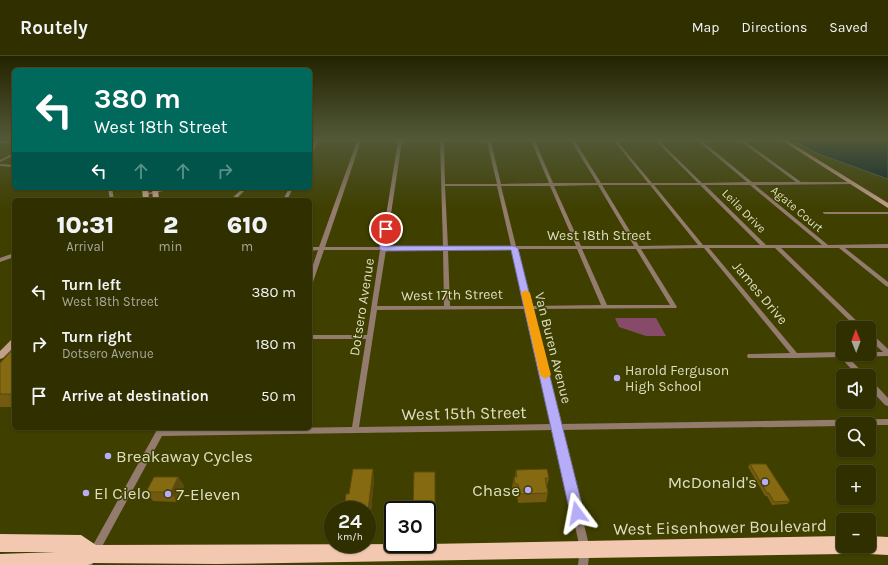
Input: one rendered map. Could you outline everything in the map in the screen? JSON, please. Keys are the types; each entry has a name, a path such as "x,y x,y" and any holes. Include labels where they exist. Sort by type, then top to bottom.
{"highway":[{"path":"0,543 81,544 90,560"},
{"name":"West Eisenhower Boulevard","path":"0,563 90,560 584,557 836,544"},
{"path":"876,545 888,546"}],"main road":[{"path":"818,162 888,206"},
{"path":"0,356 12,344"}],"street":[{"path":"312,276 352,162"},
{"name":"Dotsero Avenue","path":"355,430 397,162"},
{"path":"443,162 447,307"},
{"name":"Van Buren Avenue","path":"494,162 558,427 584,557"},
{"path":"542,162 605,307"},
{"path":"585,162 637,247"},
{"name":"James Drive","path":"632,162 796,356"},
{"name":"Leila Drive","path":"679,162 764,246"},
{"name":"Agate Court","path":"724,162 826,246"},
{"path":"771,162 800,183"},
{"path":"0,165 12,166"},
{"path":"444,185 851,183"},
{"path":"146,194 155,190"},
{"path":"234,198 243,190"},
{"path":"825,213 888,213"},
{"name":"Leila Drive","path":"776,246 855,321"},
{"path":"840,246 888,285"},
{"name":"West 18th Street","path":"312,249 888,246"},
{"name":"West 17th Street","path":"375,308 529,306 674,307 637,247"},
{"path":"0,260 12,256"},
{"path":"312,337 370,336"},
{"path":"876,342 888,354"},
{"path":"876,354 888,354"},
{"path":"750,356 836,355"},
{"path":"848,361 855,369"},
{"path":"876,390 888,403"},
{"name":"West 15th Street","path":"161,430 355,430 888,422"},
{"path":"90,560 161,430"}],"shaded area":[{"path":"615,318 656,318 666,336 646,336 619,327"}],"water":[{"path":"840,162 888,162 888,179"}],"building":[{"path":"12,350 12,394 0,394 0,363"},
{"name":"McDonald's","path":"750,464 766,464 790,501 774,502"},
{"path":"353,469 373,469 369,501 345,501 346,494 349,494"},
{"path":"547,469 549,478 545,478 548,493 520,494 518,484 515,484 514,477 517,477 516,470"},
{"path":"414,472 435,472 435,501 413,501"},
{"path":"154,477 178,477 171,492 146,492"}],"slow traffic":[{"path":"526,293 545,375"}],"place":[{"name":"Harold Ferguson High School","path":"617,378"},
{"name":"Breakaway Cycles","path":"108,456"},
{"name":"McDonald's","path":"765,482"},
{"name":"Chase","path":"528,490"},
{"name":"El Cielo","path":"86,493"},
{"name":"7-Eleven","path":"168,494"}],"route":[{"path":"386,229 383,249 514,248 552,402 577,513"}]}
